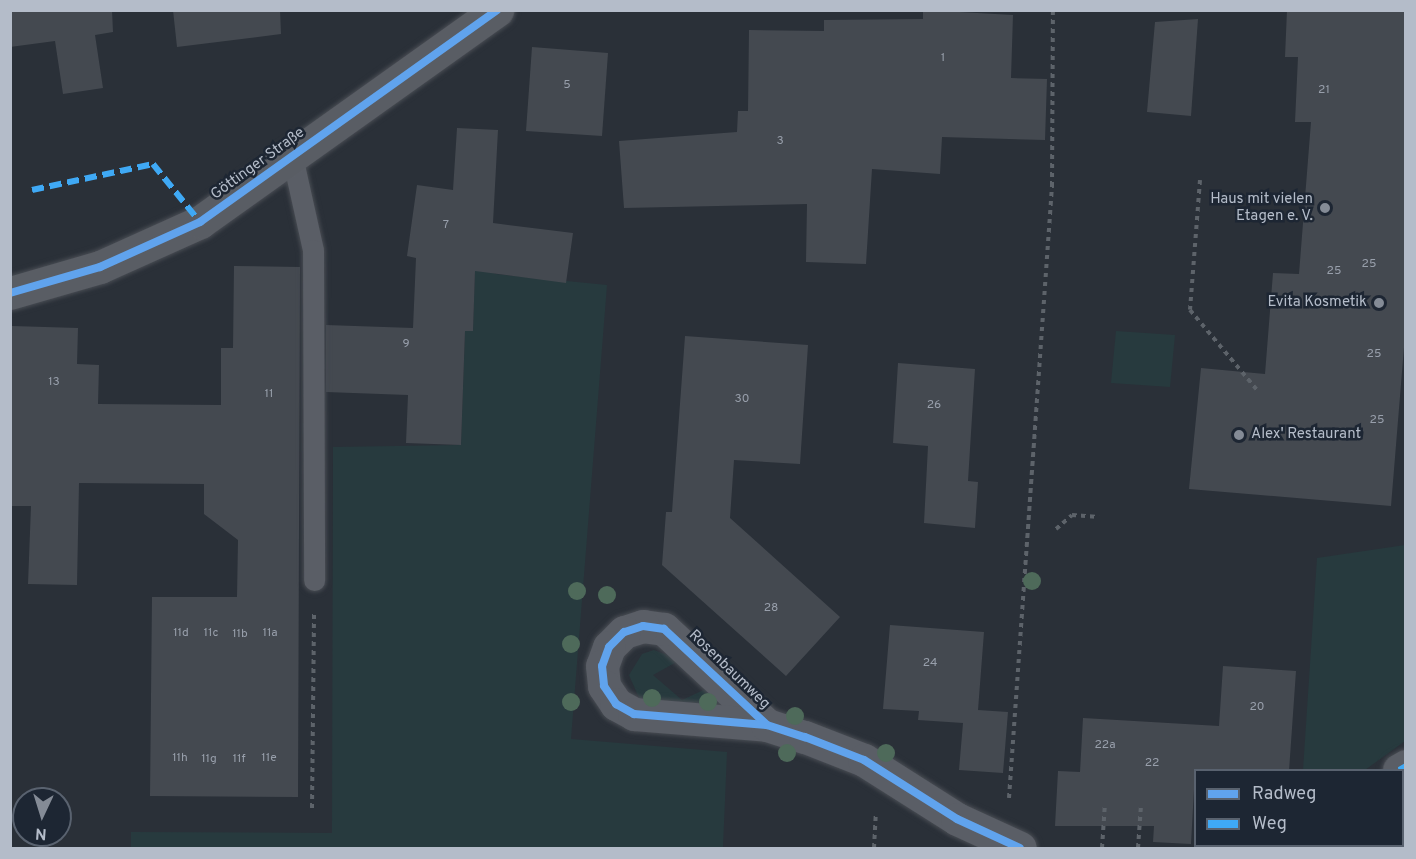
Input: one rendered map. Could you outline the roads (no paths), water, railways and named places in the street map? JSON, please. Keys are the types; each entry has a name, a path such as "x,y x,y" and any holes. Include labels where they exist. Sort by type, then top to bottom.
{"street":[{"name":"Göttinger Straße","path":"10,293 100,267 201,222 498,10"},
{"name":"Rosenbaumweg","path":"767,725 664,629 643,626 624,632 609,647 602,666 604,686 616,704 634,714 767,725 864,760 1014,846"}],"lane":[{"path":"292,156 313,250 314,580"}],"place":[{"name":"Haus mit vielen Etagen e. V.","path":"1325,208"},
{"name":"Evita Kosmetik","path":"1379,303"},
{"name":"Alex' Restaurant","path":"1239,435"}]}
